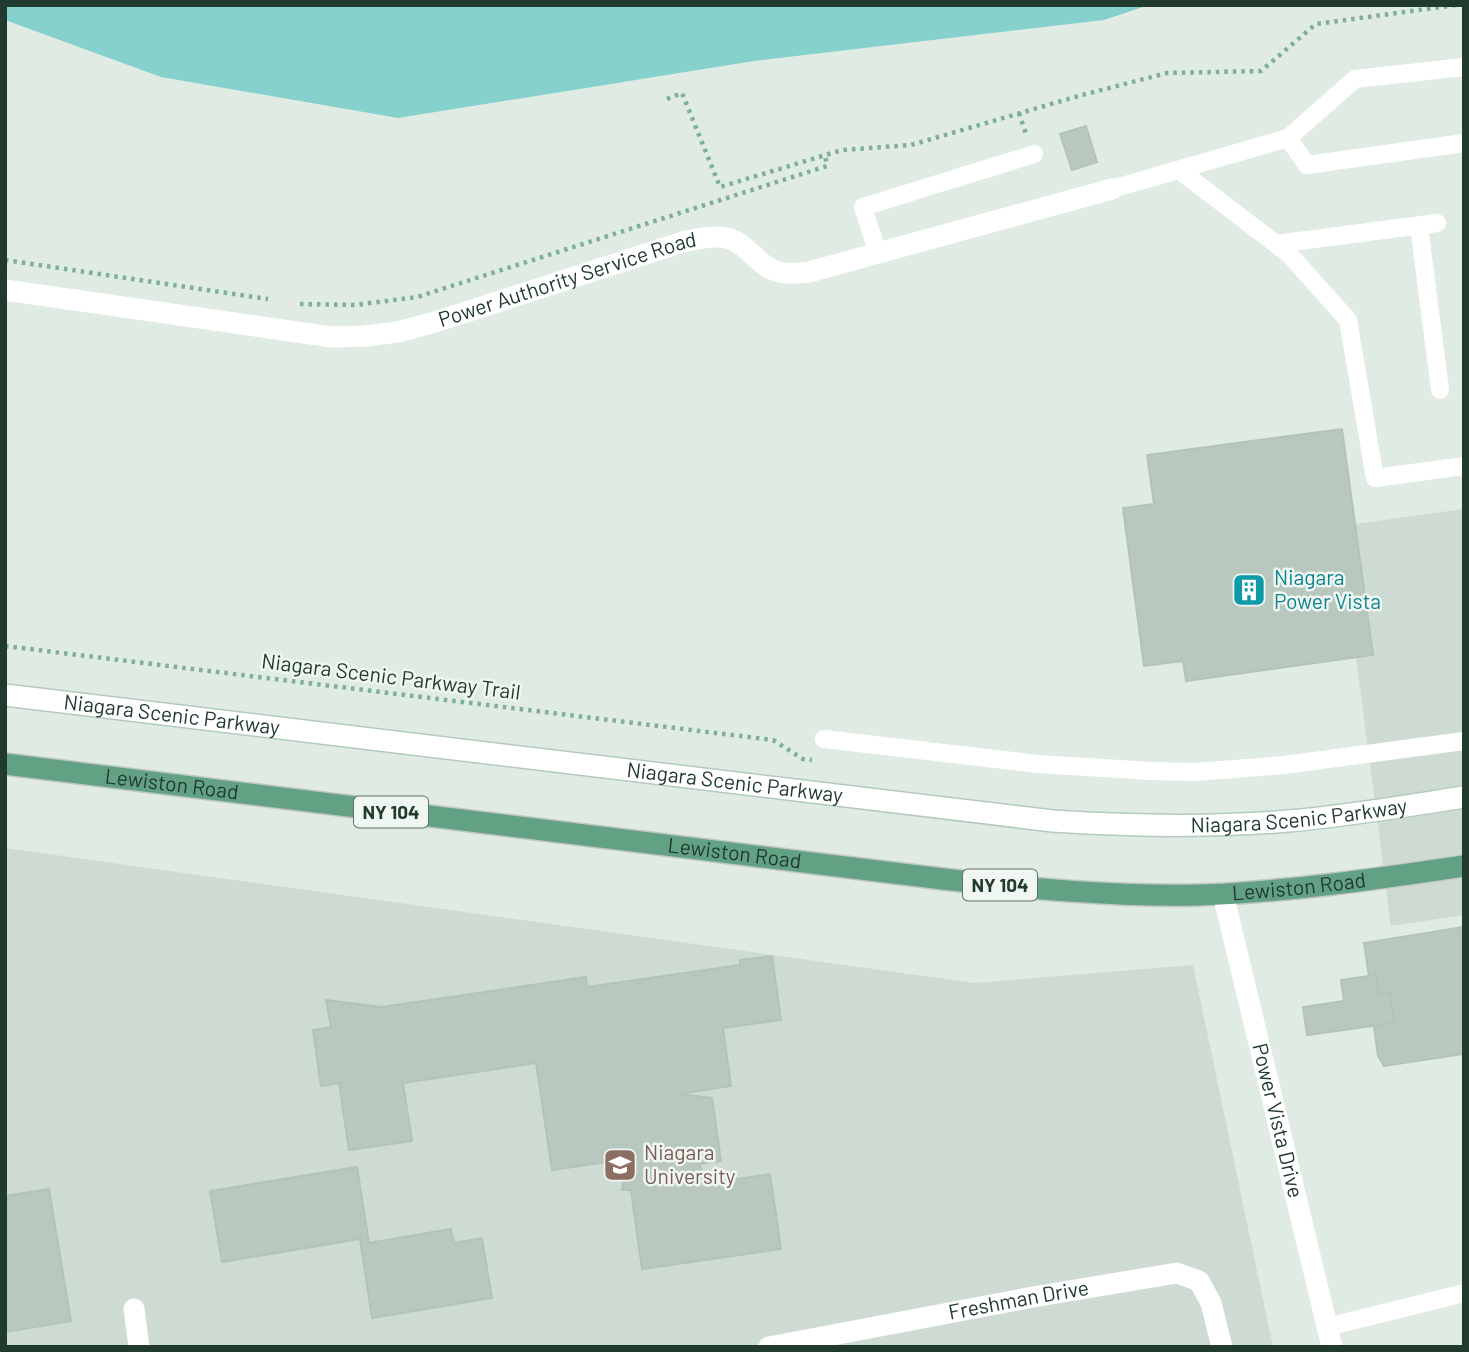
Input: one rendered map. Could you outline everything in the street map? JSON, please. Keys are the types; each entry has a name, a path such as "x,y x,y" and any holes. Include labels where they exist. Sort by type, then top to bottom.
{"main road":[{"name":"Lewiston Road","path":"5,764 965,882 1053,890 1165,895 1223,894 1313,887 1464,866"}],"street":[{"name":"Power Authority Service Road","path":"5,290 332,337 365,336 398,332 435,322 686,241 719,237 734,241 766,266 794,274 878,254 1112,189"},
{"name":"Niagara Scenic Parkway","path":"5,695 1077,823 1171,826 1247,824 1336,816 1464,797"},
{"name":"Power Vista Drive","path":"1223,894 1329,1337"},
{"name":"Freshman Drive","path":"769,1347 1032,1297 1177,1273 1199,1280 1212,1303 1222,1347"},
{"path":"134,1309 139,1347"}],"lane":[{"path":"1112,189 1288,138 1355,79 1464,67"},
{"path":"1288,138 1307,165 1464,143"},
{"path":"878,254 863,207 1034,154"},
{"path":"1179,170 1289,254 1348,320 1375,478 1464,466"},
{"path":"1276,244 1428,225 1440,390"},
{"path":"824,739 1038,764 1195,772 1284,765 1464,741"},
{"path":"1329,1337 1464,1293"}],"path":[{"path":"667,99 682,93 720,187 842,150 911,145 1167,73 1261,71 1316,24 1457,5"},
{"path":"292,302 355,305 417,297 827,166 825,155"},
{"path":"5,260 278,300"},
{"name":"Niagara Scenic Parkway Trail","path":"5,646 773,740"}],"shaded area":[{"path":"1464,509 1464,915 1391,926 1356,657 1373,655 1355,524"},
{"name":"Niagara University","path":"5,848 974,983 1193,965 1273,1347 5,1347"}],"water":[{"path":"5,5 1149,5 1104,20 754,61 398,118 161,77 5,20"}],"building":[{"path":"1086,126 1097,162 1072,170 1060,134"},
{"name":"Niagara Power Vista","path":"1342,429 1373,655 1186,681 1183,661 1144,666 1123,508 1154,504 1147,455"},
{"path":"1464,927 1464,1054 1384,1066 1378,1056 1374,1026 1394,1023 1390,993 1379,995 1376,975 1369,976 1364,943"},
{"path":"772,956 781,1020 723,1028 731,1086 679,1094 712,1098 721,1161 700,1164 703,1184 770,1174 781,1249 642,1269 631,1190 622,1190 624,1178 608,1176 606,1162 552,1170 536,1063 403,1083 412,1141 349,1150 339,1083 321,1086 313,1030 331,1027 326,1000 382,1007 586,977 587,987 740,965 740,960"},
{"path":"1376,975 1379,995 1390,993 1394,1023 1307,1035 1303,1007 1344,1001 1341,980"},
{"path":"357,1167 369,1243 451,1229 454,1243 482,1238 492,1298 372,1318 360,1239 222,1262 210,1191"},
{"path":"49,1189 71,1321 5,1332 5,1196"}],"place":[{"name":"Niagara Power Vista","path":"1249,590"},
{"name":"Niagara University","path":"620,1165"}]}
